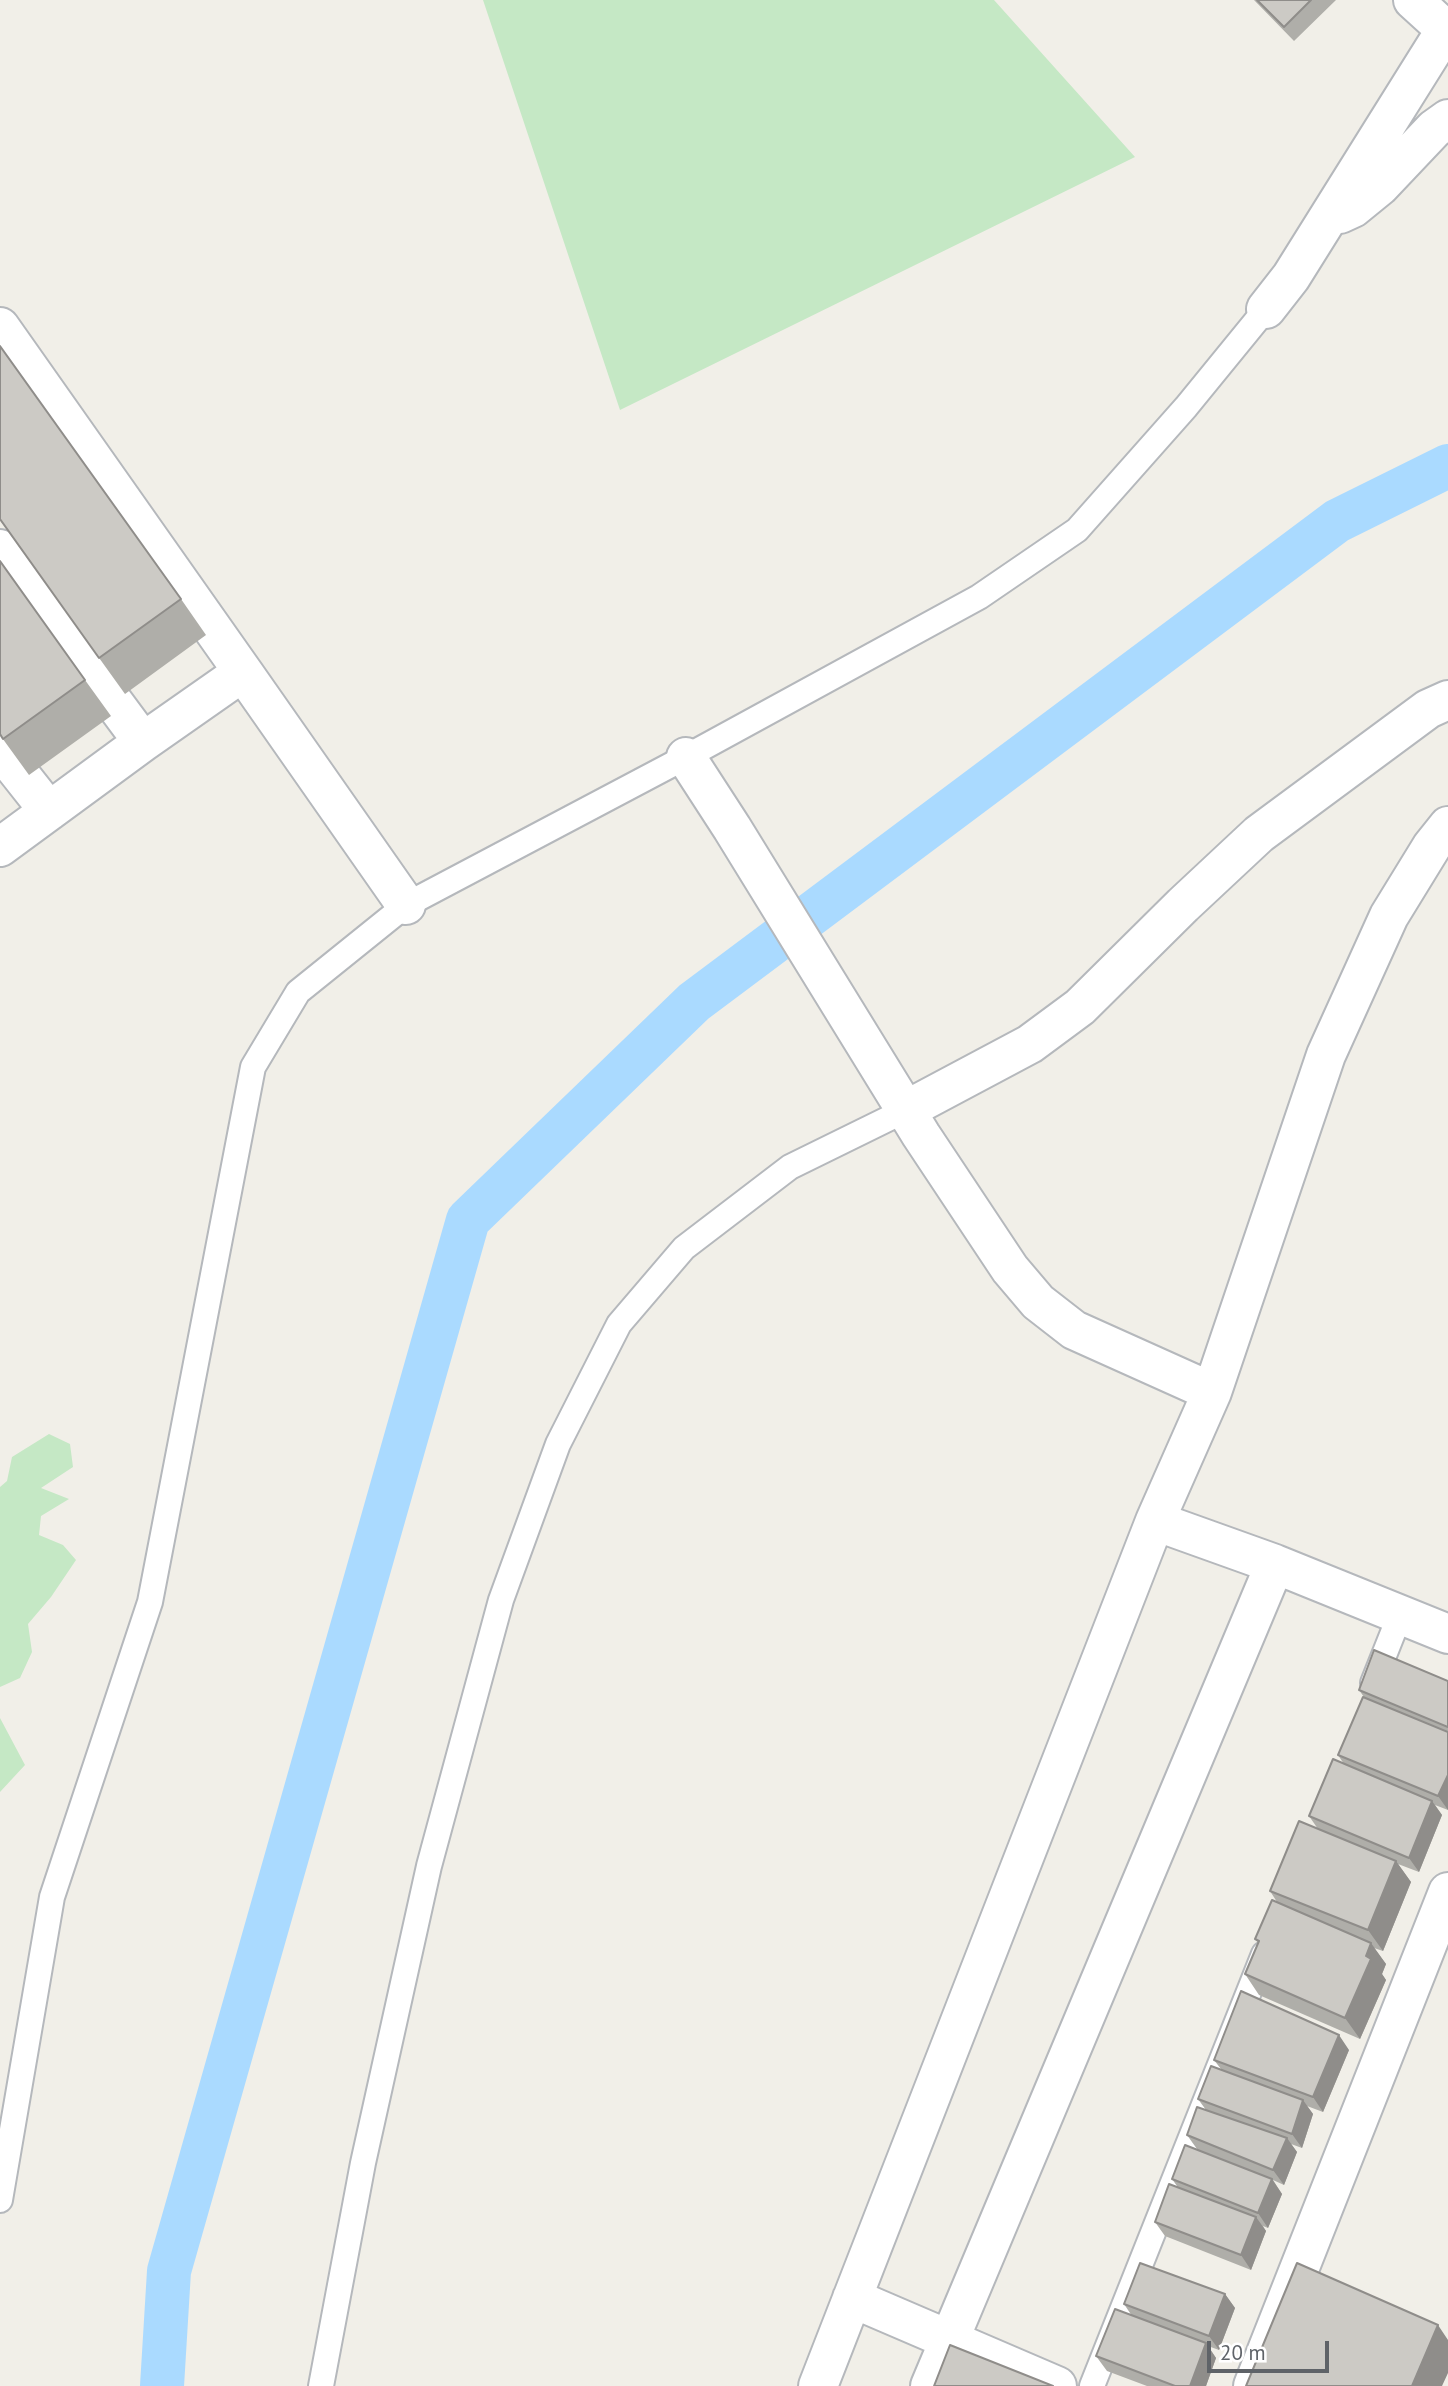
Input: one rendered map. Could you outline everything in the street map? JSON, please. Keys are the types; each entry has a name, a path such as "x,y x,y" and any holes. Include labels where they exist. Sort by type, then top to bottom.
{"street":[{"path":"1266,309 1292,277 1447,28 1413,0"},
{"path":"1326,221 1353,208 1380,186 1434,129 1448,119"},
{"path":"0,327 406,905"},
{"path":"0,549 143,742"},
{"path":"0,847 243,672"},
{"path":"899,1099 1030,1044 1080,1007 1259,834 1428,709 1448,700"},
{"path":"0,749 49,811"},
{"path":"685,757 732,828 899,1099 1010,1269 1038,1302 1074,1330 1212,1392"},
{"path":"818,2386 1154,1521 1212,1392 1326,1055 1389,916 1432,846 1448,826"},
{"path":"1154,1521 1275,1564 1448,1634"},
{"path":"930,2386 1275,1564"},
{"path":"1253,2386 1448,1892"},
{"path":"852,2298 1057,2386"}],"lane":[{"path":"0,2200 52,1897 150,1602 253,1067 298,992 406,905 979,597 1077,530 1186,407 1266,309"},
{"path":"321,2386 363,2163 429,1866 501,1600 558,1444 620,1324 684,1248 790,1167 899,1099"},
{"path":"1364,1705 1400,1615"},
{"path":"1092,2386 1272,1936"}],"green space":[{"path":"483,0 994,0 1135,157 620,410"},
{"path":"49,1434 70,1444 73,1467 41,1488 69,1499 41,1516 39,1535 63,1545 76,1560 51,1597 28,1624 32,1652 20,1678 0,1687 0,1487 7,1481 12,1457"},
{"path":"0,1718 25,1765 0,1792"}],"building":[{"path":"1257,0 1311,0 1284,27"},
{"path":"0,346 181,599 99,658 0,519"},
{"path":"0,561 85,680 3,739 0,734"},
{"path":"1374,1650 1448,1681 1448,1727 1359,1690"},
{"path":"1363,1697 1448,1732 1448,1775 1438,1796 1338,1755"},
{"path":"1333,1759 1432,1801 1409,1858 1309,1816"},
{"path":"1299,1821 1396,1861 1368,1930 1270,1891"},
{"path":"1272,1900 1371,1943 1366,1956 1371,1959 1345,2018 1245,1974 1259,1941 1255,1939"},
{"path":"1241,1991 1339,2035 1313,2097 1214,2060"},
{"path":"1211,2066 1303,2100 1292,2134 1198,2099"},
{"path":"1197,2107 1287,2138 1273,2170 1187,2135"},
{"path":"1185,2145 1272,2179 1258,2213 1172,2179"},
{"path":"1169,2184 1256,2217 1241,2255 1155,2222"},
{"path":"1140,2263 1225,2294 1209,2336 1124,2304"},
{"path":"1297,2263 1438,2325 1412,2386 1246,2386"},
{"path":"1115,2309 1206,2343 1190,2386 1175,2386 1096,2356"},
{"path":"950,2345 1053,2386 934,2386"}],"waterway":[{"path":"162,2386 169,2271 468,1220 694,1002 1337,521 1448,466"}]}
